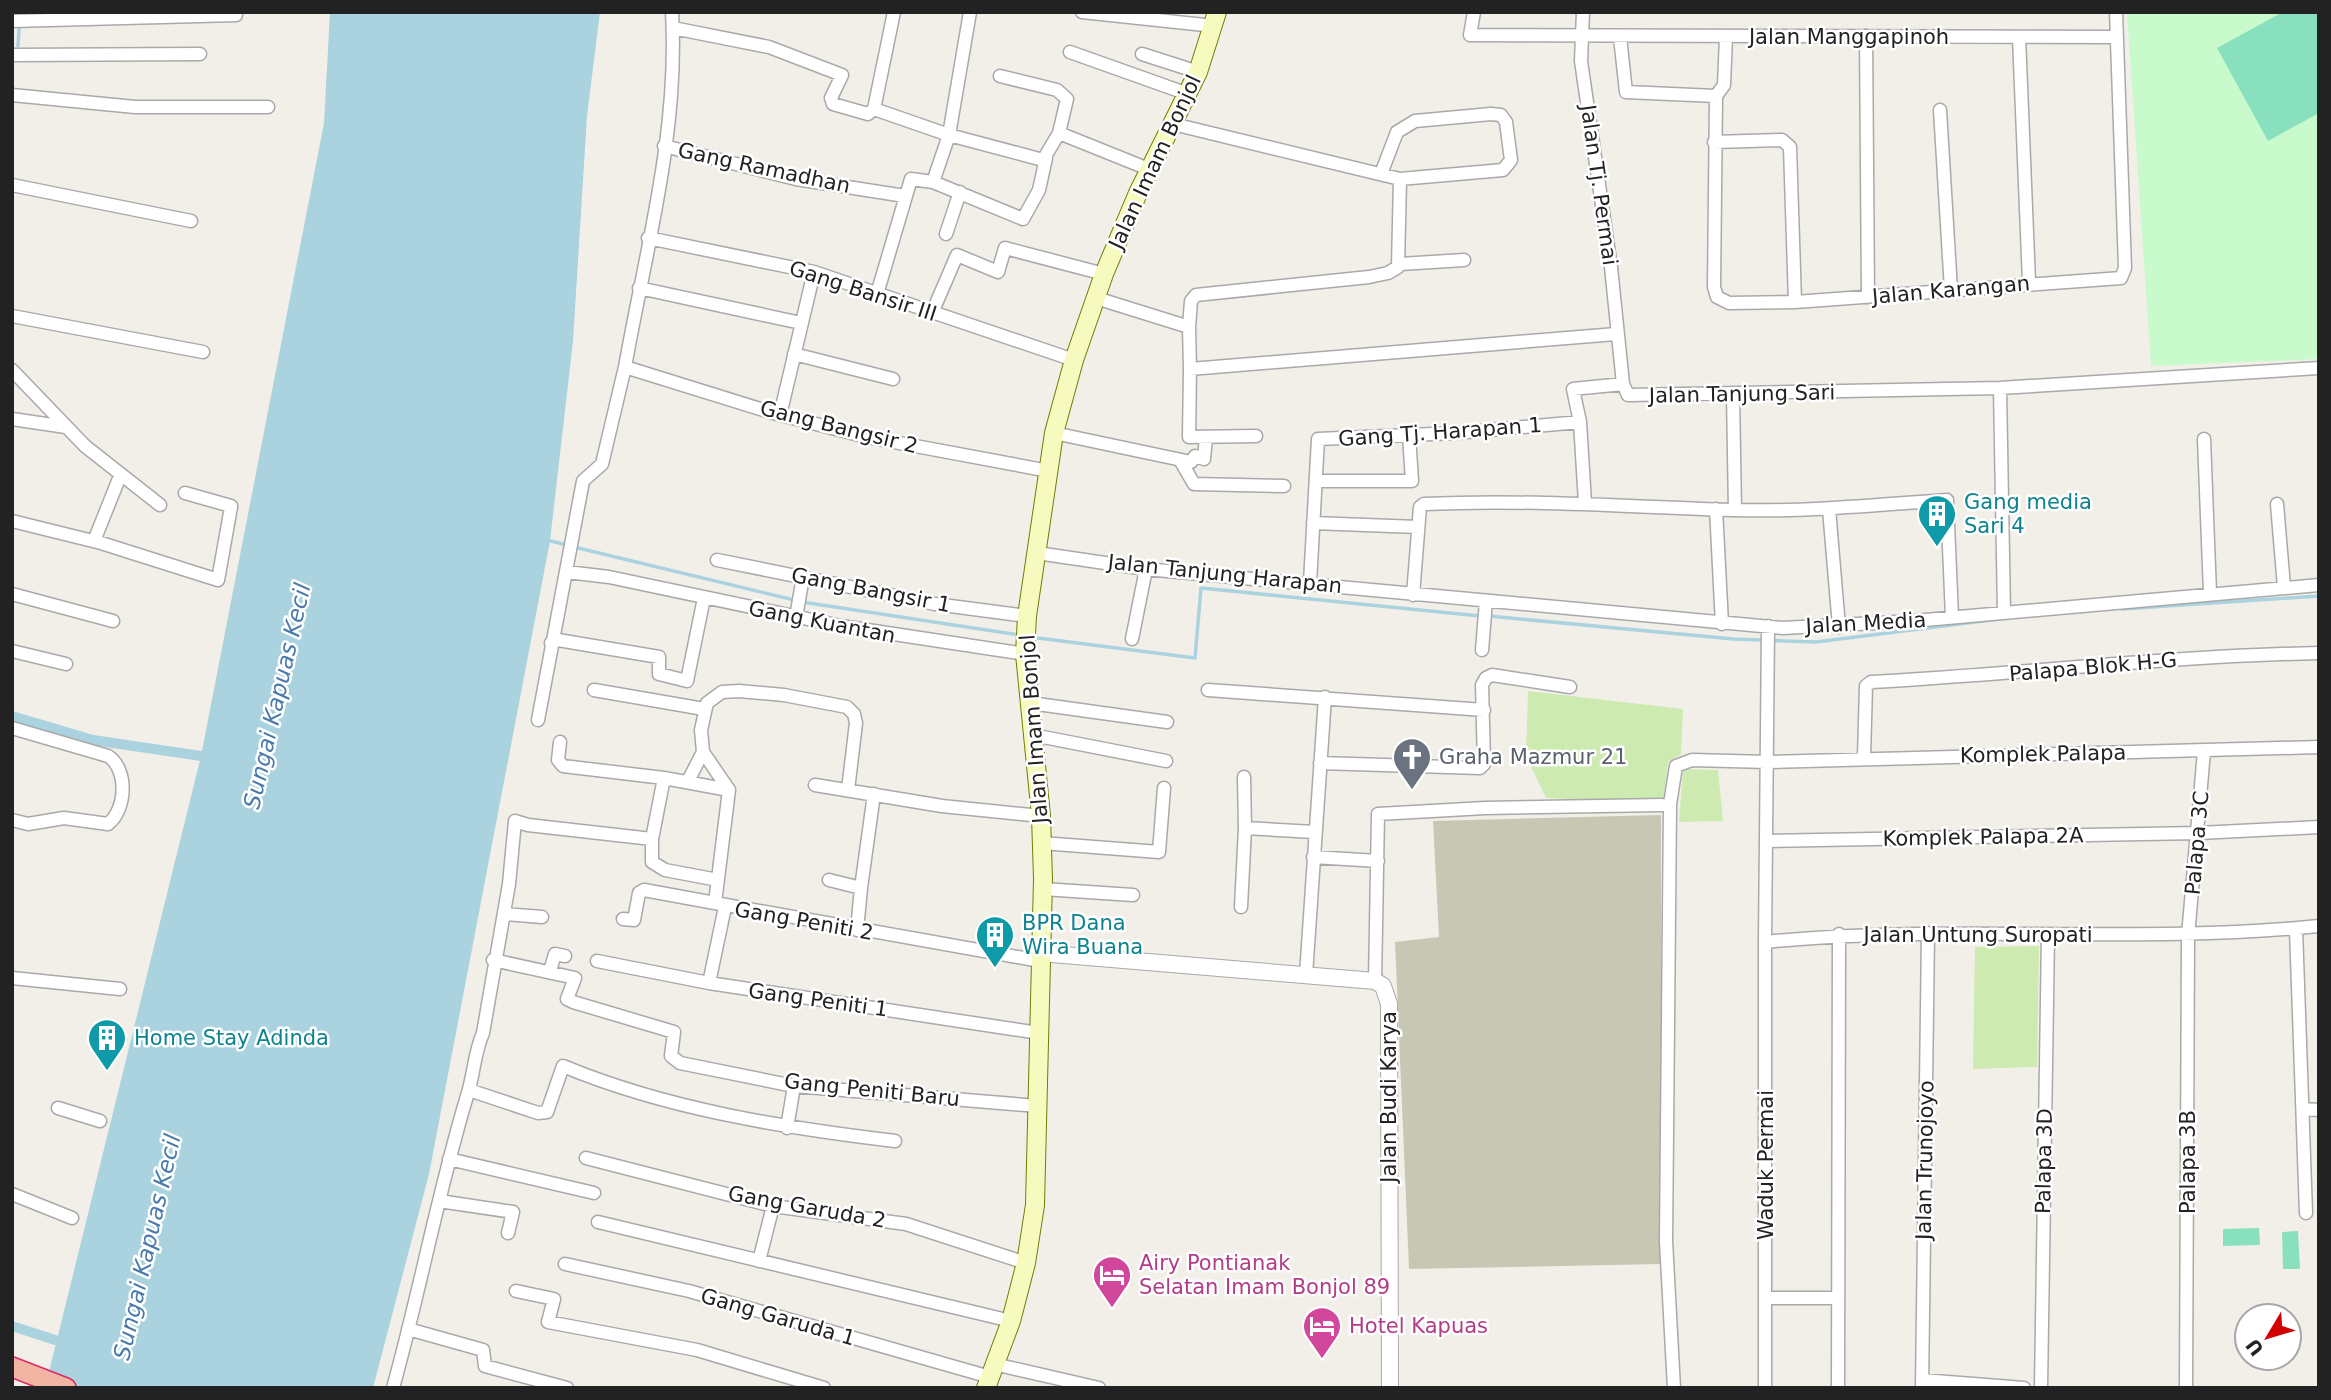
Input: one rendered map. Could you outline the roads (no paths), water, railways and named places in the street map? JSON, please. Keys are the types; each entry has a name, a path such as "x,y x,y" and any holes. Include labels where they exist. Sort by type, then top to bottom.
{"highway":[{"path":"12,1367 66,1388"}],"main road":[{"name":"Jalan Imam Bonjol","path":"990,1376 1011,1321 1026,1263 1035,1205 1043,888 1041,816 1025,652 1027,619 1054,433 1074,360 1104,274 1198,72 1216,19"}],"street":[{"path":"538,720 583,481 602,464 628,367 648,238 661,187 664,146 674,90 672,12"},
{"path":"673,28 769,47 842,75 831,98 833,104 868,114 874,109 894,12"},
{"path":"933,182 949,135 970,12"},
{"path":"1082,12 1216,19"},
{"name":"Jalan Manggapinoh","path":"1474,12 1470,35 2117,37"},
{"name":"Jalan Tj. Permai","path":"1583,12 1581,61 1611,267 1616,334"},
{"name":"Jalan Karangan","path":"1726,37 1724,85 1716,96 1714,287 1717,297 1729,303 1796,302 2029,282 2117,280 2124,273 2116,12"},
{"path":"12,21 236,15"},
{"path":"1866,36 1868,297"},
{"path":"1620,37 1626,92 1716,96"},
{"path":"2019,37 2029,282"},
{"path":"1070,52 1188,94"},
{"path":"12,55 200,54"},
{"path":"1143,54 1198,72"},
{"path":"877,294 905,196 913,178 960,192 1023,219 1039,190 1046,158 1059,132 1068,103 1065,95 1056,90 1000,76"},
{"path":"12,95 135,107 268,107"},
{"path":"874,109 949,135 1039,160 1046,158"},
{"path":"1940,110 1951,290"},
{"path":"1173,124 1400,179 1503,170 1511,160 1506,122 1501,115 1491,114 1415,121 1397,132 1381,174"},
{"path":"1059,132 1151,170"},
{"path":"1714,142 1782,140 1790,148 1796,302"},
{"name":"Gang Ramadhan","path":"664,146 796,179 905,196"},
{"path":"1400,179 1400,264"},
{"path":"12,185 191,221"},
{"path":"946,234 960,192"},
{"name":"Gang Bansir III","path":"648,238 814,272 1074,360"},
{"path":"932,313 957,255 998,272 1005,248 1013,249 1104,274"},
{"path":"1255,436 1189,437 1189,327 1191,301 1196,295 1369,277 1388,273 1400,264 1464,260"},
{"path":"780,415 814,272"},
{"path":"639,288 801,324"},
{"path":"1096,299 1189,327"},
{"path":"12,316 203,352"},
{"path":"1190,369 1616,334"},
{"name":"Jalan Tanjung Sari","path":"1616,334 1623,384 1625,391 1633,396 2000,388 2319,368"},
{"path":"793,355 892,379"},
{"name":"Gang Bangsir 2","path":"628,367 780,415 867,437 1049,471"},
{"path":"12,370 66,427 120,477 160,505"},
{"path":"1585,503 1580,422 1573,388 1623,384"},
{"path":"2000,388 2004,612"},
{"path":"1733,395 1735,510"},
{"path":"12,419 66,427"},
{"name":"Gang Tj. Harapan 1","path":"1310,583 1318,439 1580,422"},
{"path":"1054,433 1186,461 1195,456 1204,459 1206,437"},
{"path":"1316,481 1412,481 1409,435"},
{"path":"2204,439 2210,593"},
{"path":"1186,461 1194,485 1284,486"},
{"path":"94,541 120,477"},
{"path":"12,521 94,541 218,580 231,506 185,493"},
{"path":"1413,594 1420,507 1423,504 1585,503 1735,510 1829,509 1947,500 1952,617"},
{"path":"2277,504 2284,587"},
{"path":"1716,509 1722,624"},
{"path":"1829,509 1839,627"},
{"path":"1313,523 1418,527"},
{"name":"Jalan Tanjung Harapan","path":"1037,553 1146,569 1413,594"},
{"name":"Gang Bangsir 1","path":"717,560 802,580 1027,619"},
{"path":"1132,639 1146,569"},
{"name":"Gang Kuantan","path":"567,572 704,598 797,612 925,641 1025,652"},
{"path":"797,612 802,580"},
{"name":"Jalan Media","path":"1413,594 1768,628 1839,627 2319,585"},
{"path":"12,594 113,621"},
{"path":"551,643 558,640 659,657 659,674 687,681 704,598"},
{"path":"1482,650 1486,602"},
{"name":"Waduk Permai","path":"1765,1388 1768,628"},
{"path":"12,651 66,664"},
{"name":"Palapa Blok H-G","path":"1864,757 1867,683 2228,655 2319,653"},
{"path":"1320,763 1480,768 1484,764 1482,683 1490,676 1570,687"},
{"path":"594,690 704,709"},
{"path":"1208,690 1484,710"},
{"path":"729,790 703,752 701,739 704,709 716,695 732,691 784,695 847,707 854,714 856,723 848,790"},
{"path":"1306,975 1325,697"},
{"path":"1030,703 1167,722"},
{"path":"12,728 108,755 119,766 123,780 116,814 108,824 64,818 28,824 12,820"},
{"path":"1033,735 1166,761"},
{"path":"560,743 558,758 563,766 688,781 729,790"},
{"name":"Komplek Palapa","path":"1674,1388 1666,1241 1672,775 1676,766 1687,761 1768,762 1864,757 2319,747"},
{"name":"Palapa 3C","path":"2188,936 2204,751"},
{"path":"688,781 703,752"},
{"path":"1241,907 1245,828 1244,777"},
{"path":"664,778 650,853 656,865 718,880"},
{"path":"815,785 942,806 1041,816"},
{"path":"1042,843 1159,852 1164,789"},
{"name":"Gang Peniti 2","path":"729,790 718,880 720,905 1040,957"},
{"path":"857,929 874,794"},
{"path":"1375,981 1378,814 1485,808 1662,805"},
{"path":"393,1388 494,985 494,960 504,914 515,821 527,825 652,839"},
{"name":"Komplek Palapa 2A","path":"1767,841 2199,833 2319,827"},
{"path":"1245,828 1314,832"},
{"path":"1313,857 1378,861"},
{"path":"829,880 861,888"},
{"path":"1043,888 1133,895"},
{"path":"622,919 634,920 639,893 644,890 720,905 709,984"},
{"path":"504,914 542,918"},
{"name":"Jalan Untung Suropati","path":"1838,1388 1839,934 2188,936 2319,926"},
{"path":"2296,929 2306,1213"},
{"name":"Jalan Trunojoyo","path":"1922,1384 1928,933"},
{"path":"1765,942 1839,934"},
{"name":"Palapa 3D","path":"2040,1388 2048,935"},
{"name":"Palapa 3B","path":"2186,1388 2188,936"},
{"path":"494,960 550,971 555,954 565,956"},
{"name":"Jalan Budi Karya","path":"1040,957 1375,981 1385,988 1390,1004 1390,1388"},
{"name":"Gang Peniti 1","path":"597,961 709,984 1039,1033"},
{"name":"Gang Peniti Baru","path":"550,971 575,978 567,999 573,1003 674,1032 671,1056 680,1063 794,1086 1038,1107"},
{"path":"12,978 120,989"},
{"path":"469,1090 538,1113 547,1112 563,1066 634,1091 787,1128 895,1141"},
{"path":"787,1128 794,1086"},
{"path":"58,1108 100,1121"},
{"path":"2303,1109 2319,1110"},
{"name":"Gang Garuda 2","path":"586,1158 773,1206 906,1224 1026,1263"},
{"path":"449,1159 594,1193"},
{"path":"12,1194 72,1218"},
{"path":"439,1201 513,1212 508,1233"},
{"path":"759,1261 773,1206"},
{"path":"598,1222 1011,1321"},
{"name":"Gang Garuda 1","path":"565,1264 690,1291 990,1376 1099,1388"},
{"path":"516,1291 554,1299 548,1321 697,1350 824,1388"},
{"path":"1765,1298 1839,1298"},
{"path":"408,1329 483,1350 485,1366 567,1388"},
{"path":"1922,1384 2024,1388"}],"water":[{"name":"Sungai Kapuas Kecil","path":"330,12 600,12 587,116 573,341 550,541 429,1174 373,1388 45,1388 201,756 324,123"}],"waterway":[{"path":"18,46 19,29"},
{"path":"547,540 567,545"},
{"path":"574,547 794,600"},
{"path":"1030,637 1195,658 1201,588 1480,616"},
{"path":"2122,609 2319,596"},
{"path":"802,602 1019,635"},
{"path":"1488,616 1733,639 1816,642 1999,619"},
{"path":"12,716 93,740 201,756"},
{"path":"12,1326 55,1340"}],"place":[{"name":"Gang media Sari 4","path":"1937,548"},
{"name":"Graha Mazmur 21","path":"1412,791"},
{"name":"BPR Dana Wira Buana","path":"995,969"},
{"name":"Home Stay Adinda","path":"107,1072"},
{"name":"Airy Pontianak Selatan Imam Bonjol 89","path":"1112,1309"},
{"name":"Hotel Kapuas","path":"1322,1360"}]}
